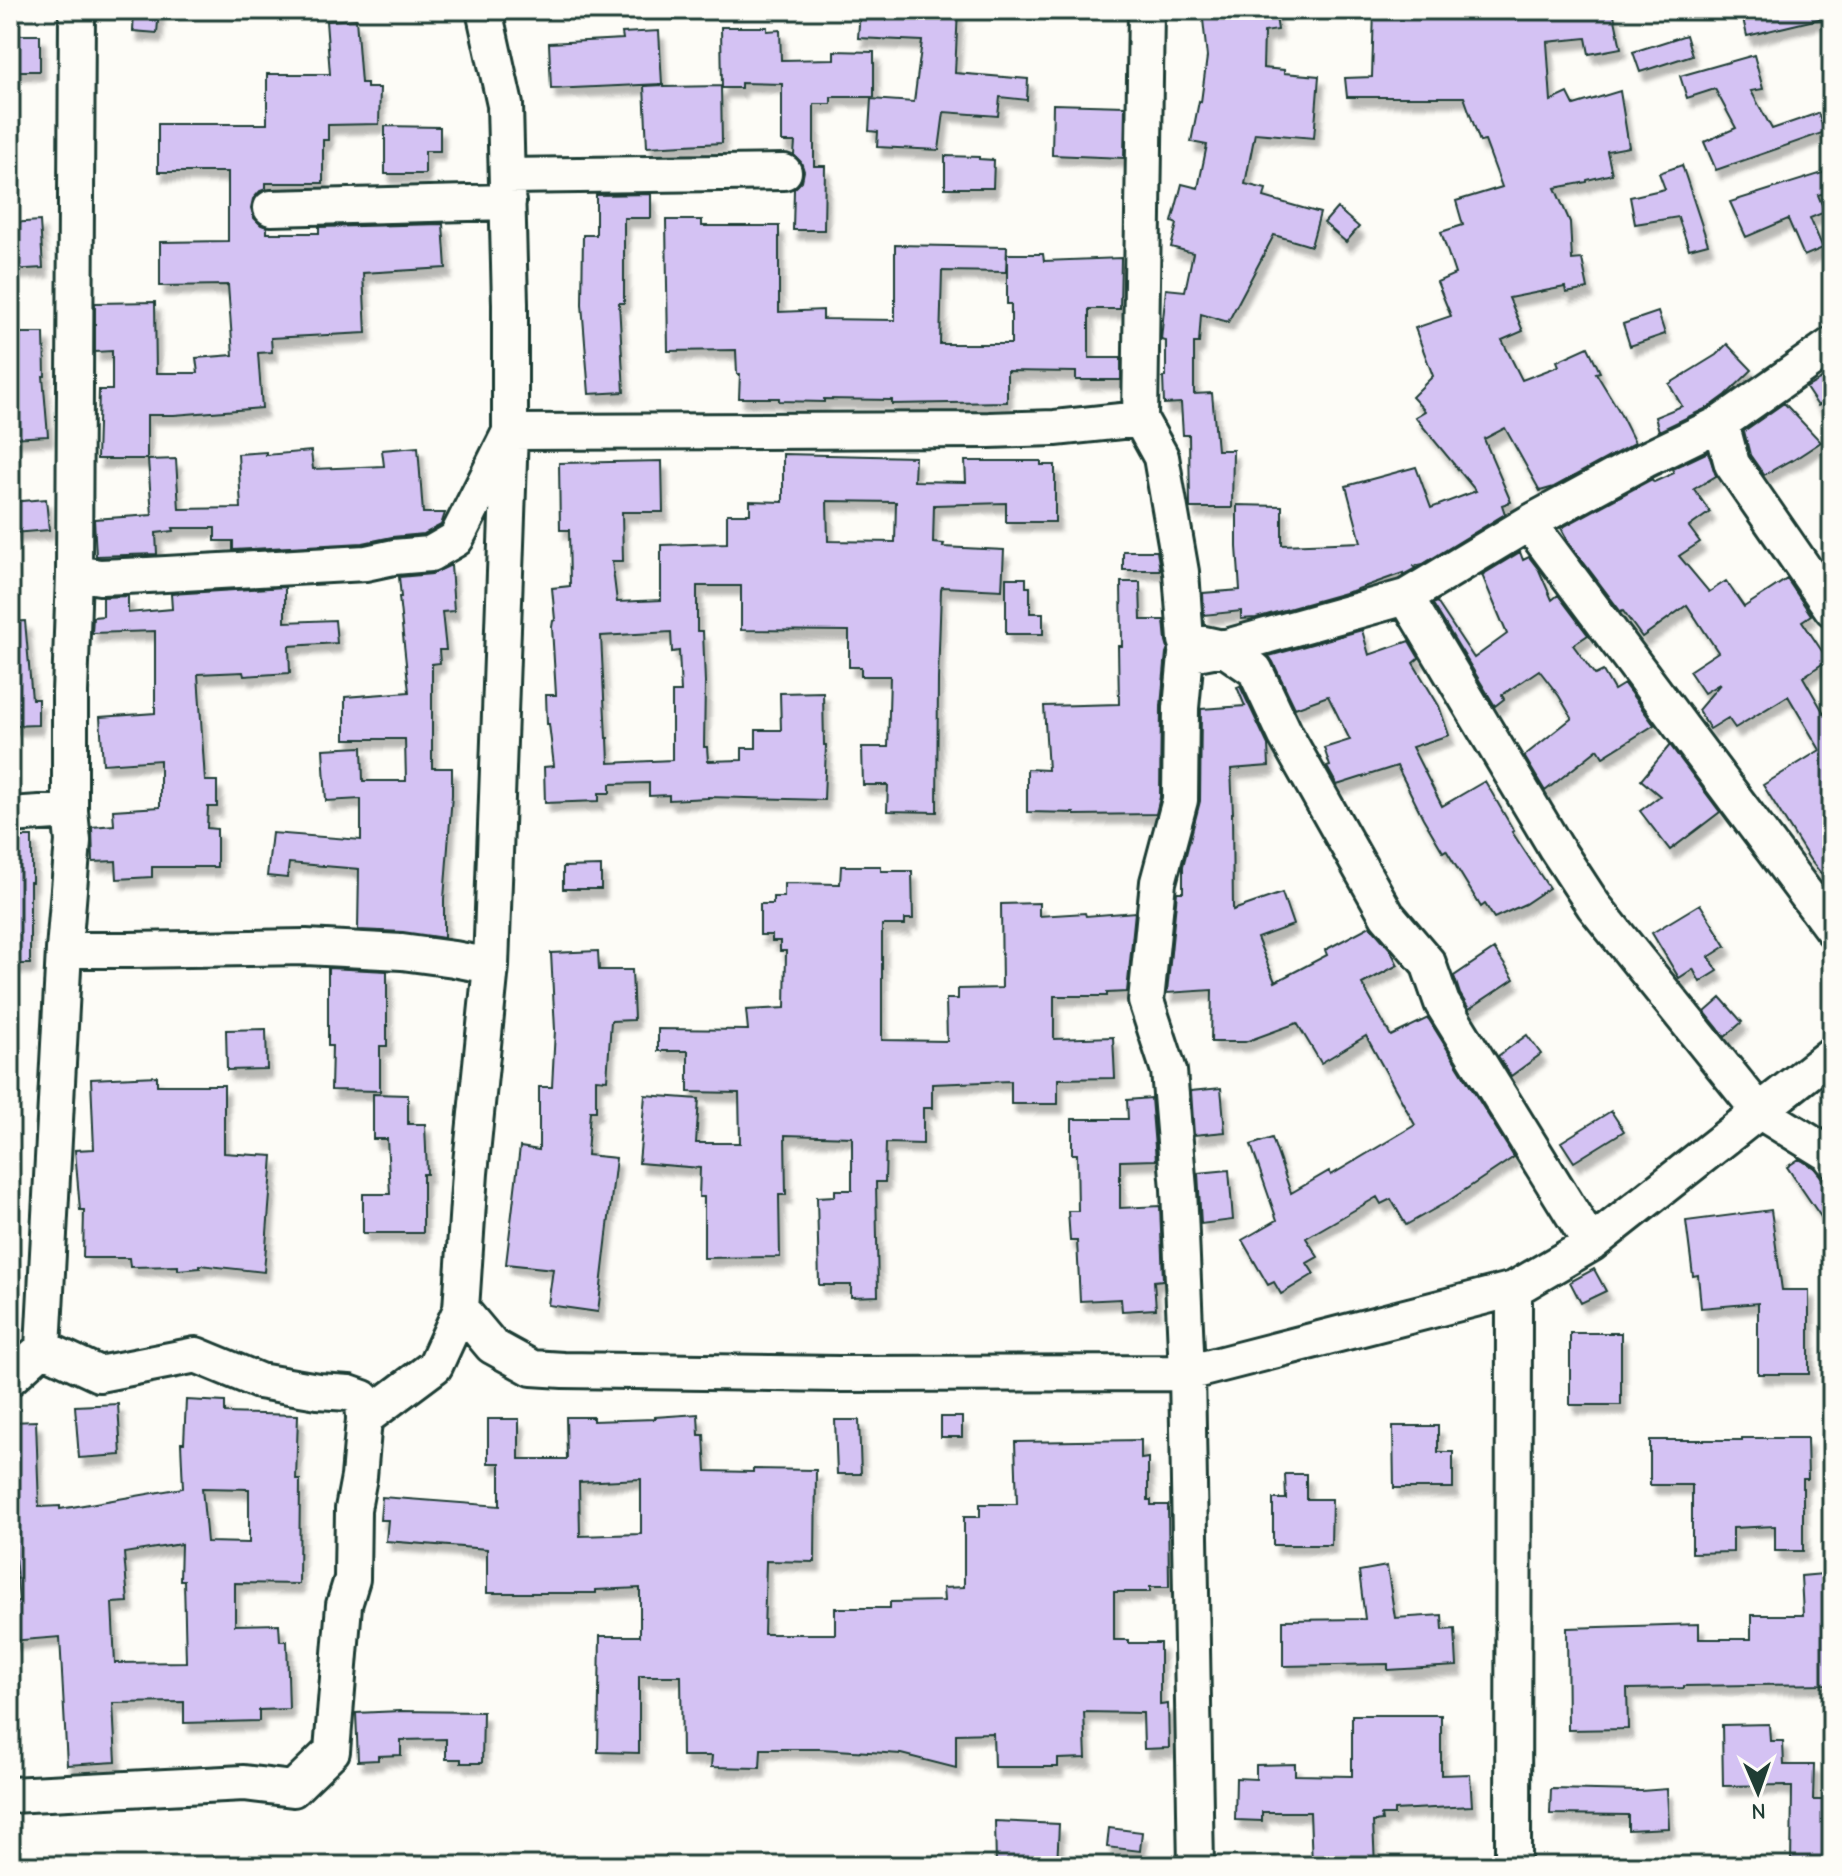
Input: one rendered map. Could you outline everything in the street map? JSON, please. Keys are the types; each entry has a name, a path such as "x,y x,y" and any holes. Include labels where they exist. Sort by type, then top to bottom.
{"street":[{"path":"10,1378 43,1348 64,950 73,841 70,693 74,573 77,10"},
{"path":"364,1419 435,1366 461,1309 470,1173 491,966 510,432 505,105 484,10"},
{"path":"1146,10 1140,419 1161,457 1181,572 1186,640 1223,648 1255,670 1286,736 1387,915 1428,963 1442,1003 1591,1244"},
{"path":"271,208 784,172"},
{"path":"1196,1866 1187,1373 1179,1189 1169,1071 1146,1001 1158,882 1180,800 1181,708 1186,655 1223,648 1406,597 1529,523 1721,423 1832,345"},
{"path":"510,432 989,430 1055,428 1140,419"},
{"path":"1721,423 1732,464 1832,609"},
{"path":"74,573 100,577 186,574 366,563 430,554 456,539 510,432"},
{"path":"1529,523 1832,929"},
{"path":"1406,597 1594,906 1759,1111 1829,1154 1832,1159"},
{"path":"10,815 70,811"},
{"path":"64,950 306,947 402,952 491,966"},
{"path":"461,1309 492,1346 532,1368 839,1374 1187,1373 1514,1289 1591,1244 1832,1054"},
{"path":"1513,1866 1514,1289"},
{"path":"10,1795 244,1783 293,1789 332,1751 344,1605 352,1579 353,1509 364,1419 363,1398 349,1393 259,1381 196,1355 99,1374 43,1348"}],"building":[{"path":"134,10 159,10 157,33 133,31"},
{"path":"860,10 958,10 955,73 1028,79 1027,100 1000,97 998,116 944,112 939,150 877,147 878,132 869,131 871,99 914,102 922,41 858,38"},
{"path":"1202,10 1275,10 1278,30 1264,32 1263,68 1319,76 1314,138 1255,133 1245,184 1266,189 1264,197 1320,213 1311,246 1274,235 1228,322 1201,314 1199,343 1194,343 1194,394 1212,393 1217,450 1233,450 1232,508 1190,508 1189,435 1183,435 1181,403 1164,404 1166,341 1161,340 1166,289 1185,291 1193,253 1171,247 1177,224 1172,222 1182,184 1198,188 1207,145 1191,142 1201,102 1207,57"},
{"path":"1374,10 1544,10 1545,16 1613,10 1621,48 1589,54 1586,38 1547,42 1551,101 1568,93 1574,105 1620,91 1629,147 1607,151 1612,174 1555,188 1570,222 1572,260 1582,259 1588,289 1566,293 1565,287 1509,298 1523,331 1502,340 1522,380 1559,366 1557,361 1588,347 1600,372 1596,373 1635,443 1554,487 1540,491 1505,428 1484,439 1511,502 1502,505 1505,514 1403,575 1256,618 1241,619 1241,611 1204,615 1203,593 1240,590 1237,505 1282,506 1282,545 1361,542 1346,486 1416,467 1431,508 1476,491 1415,417 1425,411 1412,397 1433,376 1415,328 1451,316 1437,282 1455,274 1441,232 1463,225 1456,201 1502,187 1485,141 1480,142 1464,97 1347,97 1345,78 1372,77"},
{"path":"1741,10 1822,10 1823,18 1747,36"},
{"path":"356,19 361,83 367,83 367,88 380,88 379,124 328,125 328,140 323,140 323,183 266,183 266,189 253,199 251,208 254,218 267,227 267,233 319,233 319,227 443,224 446,268 363,273 366,333 271,338 272,352 258,353 262,408 147,415 147,459 97,459 99,390 112,390 112,351 95,352 95,303 155,302 156,373 198,373 196,358 233,355 228,285 160,286 160,242 228,241 228,172 158,172 158,124 267,124 267,74 330,74 326,21"},
{"path":"721,27 780,30 781,60 834,59 834,51 874,52 874,97 831,97 831,104 814,104 814,166 825,166 824,230 793,230 794,189 802,181 804,171 794,155 795,142 782,142 782,84 741,83 741,88 722,88"},
{"path":"659,31 662,84 551,89 549,43 623,39 622,33"},
{"path":"40,35 40,71 10,71 10,36"},
{"path":"1686,35 1692,55 1640,72 1633,52"},
{"path":"1754,55 1763,89 1751,91 1772,129 1818,113 1825,132 1716,170 1704,142 1736,128 1715,89 1687,98 1680,76"},
{"path":"644,86 721,86 722,143 647,147"},
{"path":"1053,104 1125,106 1124,158 1052,155"},
{"path":"385,126 440,127 440,151 425,151 425,174 385,174"},
{"path":"945,156 994,160 993,188 945,188"},
{"path":"1682,165 1708,244 1689,249 1678,217 1635,224 1630,197 1665,189 1659,173"},
{"path":"1832,170 1832,191 1818,195 1825,212 1810,218 1823,248 1804,256 1788,219 1746,237 1730,202"},
{"path":"651,194 651,218 624,218 624,303 619,303 624,392 589,394 582,304 583,235 596,235 596,195"},
{"path":"1337,208 1359,227 1346,242 1324,223"},
{"path":"666,220 702,220 702,226 779,226 779,312 823,310 823,319 895,320 895,245 1007,247 1006,272 942,271 940,344 1011,344 1007,254 1043,254 1044,261 1121,258 1120,309 1089,309 1089,358 1121,358 1121,380 1076,380 1076,372 1007,371 1007,402 892,404 892,400 824,399 824,402 739,398 740,374 737,374 736,350 668,351"},
{"path":"40,221 43,268 10,270 10,223"},
{"path":"1658,312 1665,334 1630,346 1623,324"},
{"path":"10,333 44,333 43,376 48,436 10,438"},
{"path":"1727,344 1752,370 1711,406 1659,431 1655,417 1682,406 1669,384 1716,355"},
{"path":"1832,373 1832,398 1818,406 1806,388"},
{"path":"1784,403 1821,442 1764,475 1750,455 1744,431"},
{"path":"418,447 423,513 445,513 441,525 424,534 363,543 233,550 233,541 215,541 215,528 173,528 174,531 156,533 157,554 96,556 94,519 152,515 148,460 176,459 179,509 241,508 238,454 311,451 313,469 384,466 382,450"},
{"path":"1708,452 1716,476 1694,489 1710,512 1689,527 1700,542 1679,556 1709,592 1726,581 1744,607 1787,579 1811,615 1802,621 1828,660 1803,677 1832,727 1832,887 1810,860 1763,785 1820,750 1788,696 1735,728 1728,718 1710,729 1698,710 1721,683 1704,693 1689,671 1718,652 1687,605 1642,637 1569,543 1561,528 1652,479 1654,482 1674,473 1672,469"},
{"path":"783,454 915,457 914,481 966,482 965,461 1041,461 1041,465 1055,465 1055,522 1006,522 1006,503 934,505 933,543 944,544 943,547 1004,550 1002,590 942,587 941,590 937,812 887,811 888,785 863,785 862,747 888,747 890,676 861,676 861,667 849,667 849,631 741,630 741,586 697,586 697,631 703,631 704,747 707,747 708,761 742,760 742,748 756,748 756,730 781,730 780,693 823,692 826,745 824,800 708,797 669,800 669,795 649,796 649,783 610,784 610,793 599,793 599,801 545,803 544,767 554,766 546,695 556,695 552,588 570,586 569,530 560,530 559,463 662,461 663,512 622,512 623,561 612,561 617,602 661,600 661,545 727,543 727,514 750,514 750,501 783,502","holes":["827,501 896,502 895,542 828,541","671,632 672,652 679,651 681,692 672,692 672,760 609,763 601,636"]},
{"path":"46,499 49,530 13,533 10,502"},
{"path":"1123,551 1157,551 1160,570 1123,570"},
{"path":"1520,552 1523,560 1529,557 1539,570 1552,600 1558,595 1588,635 1573,645 1595,675 1603,671 1614,690 1624,684 1654,725 1603,757 1598,749 1545,791 1524,756 1572,718 1559,696 1539,670 1502,695 1504,699 1495,706 1433,604 1437,602 1474,658 1507,634 1482,575"},
{"path":"451,565 454,611 442,612 446,650 439,650 440,663 432,664 432,768 452,768 444,938 358,930 359,869 289,863 287,878 267,876 272,833 361,840 361,799 326,801 323,749 362,747 363,781 406,781 405,739 345,739 345,697 409,692 399,577 432,574"},
{"path":"1006,578 1026,578 1026,587 1030,587 1030,613 1043,613 1043,634 1006,634"},
{"path":"1121,582 1140,582 1141,620 1164,620 1168,648 1161,706 1160,797 1156,814 1027,812 1027,769 1048,770 1044,706 1119,704"},
{"path":"285,587 285,622 335,620 337,643 289,646 290,673 244,676 243,672 198,674 205,781 217,781 217,807 208,807 207,828 217,829 217,867 152,867 152,877 117,879 116,861 93,862 92,827 114,825 113,810 160,807 160,760 103,764 100,717 155,713 155,631 92,633 93,617 103,616 103,597 128,596 128,613 172,609 171,594"},
{"path":"25,621 32,699 38,699 38,725 10,726 10,622"},
{"path":"1362,630 1369,655 1409,641 1419,658 1413,663 1439,706 1449,735 1412,747 1442,806 1485,781 1512,832 1549,888 1525,904 1494,918 1485,904 1481,907 1446,850 1443,852 1397,766 1337,785 1327,767 1330,766 1324,748 1350,740 1328,696 1295,708 1269,656"},
{"path":"1240,686 1268,745 1269,766 1231,769 1233,910 1282,893 1293,925 1257,938 1275,982 1327,955 1325,950 1370,926 1390,949 1398,965 1362,984 1391,1036 1428,1018 1514,1157 1406,1225 1391,1199 1381,1204 1377,1197 1306,1238 1318,1257 1307,1263 1314,1274 1281,1294 1274,1282 1268,1285 1242,1240 1277,1220 1251,1145 1272,1138 1291,1193 1329,1171 1331,1175 1415,1125 1366,1036 1321,1063 1297,1023 1245,1042 1211,1042 1212,990 1167,993 1177,892 1183,892 1183,866 1200,801 1201,709 1245,706 1237,687"},
{"path":"1670,745 1720,812 1670,850 1640,811 1660,796 1641,780"},
{"path":"10,837 32,837 30,964 10,964"},
{"path":"601,866 601,889 563,889 563,867"},
{"path":"841,866 881,866 881,871 912,871 913,919 905,919 905,925 882,925 882,1040 947,1041 946,999 958,999 958,989 1002,988 1001,904 1039,903 1039,916 1135,912 1127,992 1107,993 1107,996 1054,996 1054,1039 1113,1037 1115,1078 1058,1079 1058,1104 1011,1104 1011,1081 932,1084 932,1108 923,1108 923,1144 886,1143 885,1182 876,1182 878,1296 851,1297 851,1285 819,1285 817,1197 835,1196 835,1190 852,1190 852,1137 785,1135 786,1195 779,1195 780,1257 704,1258 704,1197 699,1197 700,1168 639,1163 645,1095 699,1099 696,1143 740,1143 739,1093 688,1092 688,1051 658,1051 658,1029 748,1030 746,1010 785,1008 786,951 780,951 780,941 772,941 772,935 760,935 760,904 773,904 773,897 784,897 784,883 840,884"},
{"path":"1700,904 1726,946 1709,957 1718,971 1700,982 1693,969 1679,978 1652,933"},
{"path":"1494,949 1514,979 1469,1009 1454,976"},
{"path":"598,951 599,970 632,970 634,1020 611,1021 607,1080 596,1079 596,1111 590,1111 587,1155 616,1158 598,1312 548,1305 553,1269 506,1264 520,1147 539,1150 539,1087 552,1087 555,1030 551,953"},
{"path":"328,968 387,971 387,1046 380,1046 380,1091 331,1090"},
{"path":"1721,998 1742,1022 1725,1037 1705,1012"},
{"path":"266,1029 267,1069 227,1070 226,1030"},
{"path":"1527,1035 1541,1054 1511,1076 1498,1056"},
{"path":"157,1076 157,1085 224,1085 224,1153 273,1156 264,1272 200,1265 200,1268 178,1270 178,1266 130,1267 129,1258 83,1258 84,1210 80,1210 75,1150 94,1149 91,1079"},
{"path":"1221,1088 1225,1132 1194,1135 1191,1091"},
{"path":"373,1094 408,1095 408,1124 425,1124 427,1174 423,1174 423,1233 363,1233 363,1194 390,1194 387,1139 373,1139"},
{"path":"1151,1098 1156,1160 1120,1161 1120,1208 1160,1206 1163,1280 1154,1281 1156,1309 1122,1311 1121,1299 1080,1301 1077,1241 1070,1241 1068,1211 1078,1211 1077,1154 1072,1154 1072,1119 1128,1119 1127,1100"},
{"path":"1611,1111 1624,1131 1574,1162 1561,1142"},
{"path":"1799,1159 1814,1168 1832,1191 1832,1233 1787,1167"},
{"path":"1229,1170 1233,1220 1201,1224 1198,1173"},
{"path":"1771,1210 1782,1290 1809,1290 1809,1374 1758,1374 1758,1303 1701,1308 1698,1275 1693,1276 1686,1221"},
{"path":"1594,1269 1606,1291 1581,1303 1570,1282"},
{"path":"1570,1333 1621,1333 1621,1405 1570,1405"},
{"path":"186,1400 225,1402 225,1413 298,1415 299,1584 235,1583 235,1625 279,1624 280,1641 287,1641 289,1709 259,1710 259,1721 184,1723 184,1702 113,1703 116,1762 67,1765 60,1637 10,1641 10,1602 19,1601 10,1422 36,1421 39,1507 60,1506 60,1509 183,1488 181,1443 184,1443","holes":["202,1488 249,1489 249,1543 207,1542","181,1544 180,1580 184,1580 186,1662 115,1663 112,1603 128,1602 124,1553"]},
{"path":"118,1404 121,1455 79,1458 75,1406"},
{"path":"698,1414 699,1435 704,1435 706,1471 816,1470 815,1562 766,1561 764,1634 835,1634 835,1608 890,1608 890,1602 944,1601 943,1588 964,1587 964,1517 980,1517 980,1504 1017,1504 1015,1442 1141,1440 1141,1459 1148,1458 1148,1500 1151,1500 1151,1505 1168,1505 1169,1587 1150,1587 1150,1592 1114,1592 1114,1640 1160,1643 1160,1705 1168,1704 1169,1748 1144,1749 1143,1713 1084,1712 1086,1758 1058,1759 1058,1767 994,1767 993,1733 956,1734 956,1768 901,1754 821,1749 761,1749 760,1768 711,1767 712,1756 682,1756 681,1676 639,1676 639,1753 598,1752 600,1636 640,1636 640,1588 596,1590 596,1593 487,1593 487,1549 386,1541 388,1520 380,1520 382,1497 500,1506 500,1463 488,1463 488,1419 519,1419 519,1459 567,1459 566,1417 593,1417 593,1421","holes":["641,1479 641,1534 580,1536 579,1482"]},
{"path":"941,1417 962,1417 962,1437 941,1437"},
{"path":"835,1420 859,1420 861,1474 837,1474"},
{"path":"1393,1426 1438,1426 1438,1452 1453,1452 1453,1488 1394,1488"},
{"path":"1807,1438 1808,1479 1803,1479 1803,1551 1775,1551 1775,1526 1733,1528 1733,1552 1692,1553 1692,1485 1650,1485 1650,1440"},
{"path":"1285,1474 1306,1474 1306,1499 1332,1499 1331,1545 1273,1545 1273,1499 1286,1499"},
{"path":"1387,1566 1395,1618 1442,1615 1443,1630 1455,1629 1457,1666 1388,1670 1388,1664 1283,1666 1283,1620 1365,1619 1359,1571"},
{"path":"1823,1574 1826,1614 1832,1614 1832,1684 1627,1689 1628,1729 1568,1730 1567,1628 1699,1624 1699,1639 1751,1639 1751,1615 1803,1615 1801,1576"},
{"path":"483,1712 482,1763 446,1759 446,1739 401,1740 401,1755 358,1761 356,1713"},
{"path":"1352,1715 1441,1715 1441,1775 1470,1774 1472,1806 1394,1810 1394,1815 1381,1815 1382,1821 1373,1822 1375,1866 1312,1866 1310,1812 1262,1812 1262,1821 1235,1820 1236,1778 1256,1779 1256,1765 1295,1764 1295,1775 1352,1776"},
{"path":"1769,1724 1770,1741 1783,1741 1784,1765 1814,1765 1813,1800 1832,1800 1832,1866 1791,1866 1792,1787 1723,1786 1722,1725"},
{"path":"1551,1789 1667,1789 1669,1828 1628,1830 1628,1815 1550,1814"},
{"path":"995,1821 1059,1824 1057,1866 996,1866"},
{"path":"1109,1828 1142,1832 1140,1851 1107,1847"}]}
